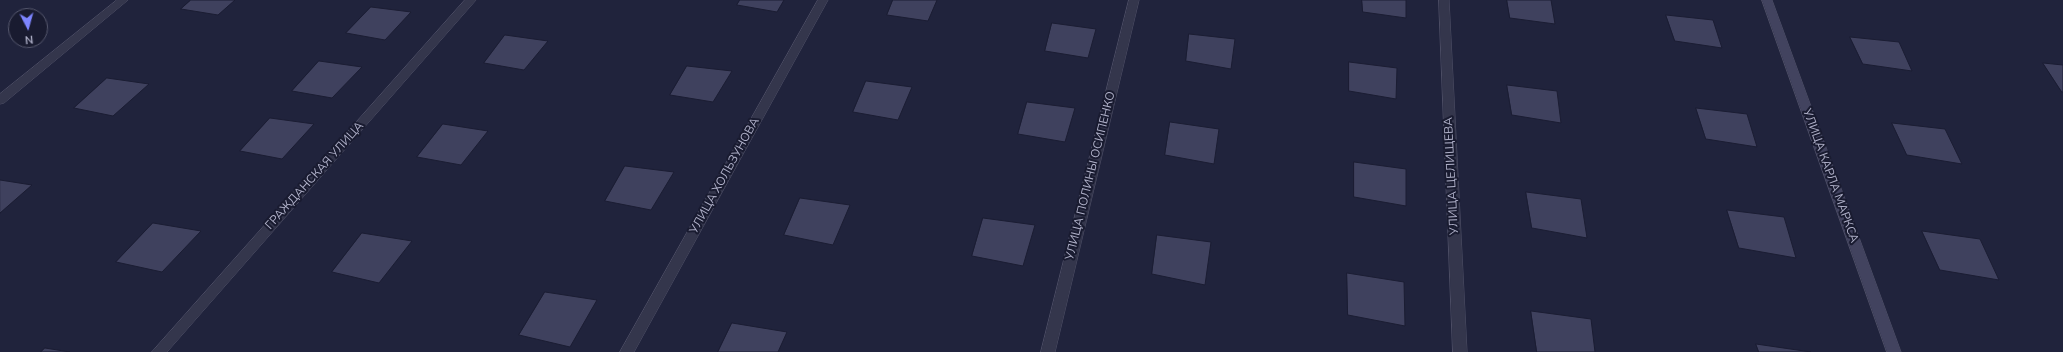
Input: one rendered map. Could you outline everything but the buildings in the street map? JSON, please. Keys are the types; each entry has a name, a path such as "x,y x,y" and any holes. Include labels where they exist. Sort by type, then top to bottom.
{"main road":[{"name":"УЛИЦА КАРЛА МАРКСА","path":"1767,0 1894,352"}],"street":[{"path":"0,100 123,0"},
{"name":"ГРАЖДАНСКАЯ УЛИЦА","path":"159,352 471,0"},
{"name":"УЛИЦА ХОЛЬЗУНОВА","path":"627,352 823,0"},
{"name":"УЛИЦА ПОЛИНЫ ОСИПЕНКО","path":"1048,352 1134,0"},
{"name":"УЛИЦА ЦЕЛИЩЕВА","path":"1444,0 1460,352"}]}
